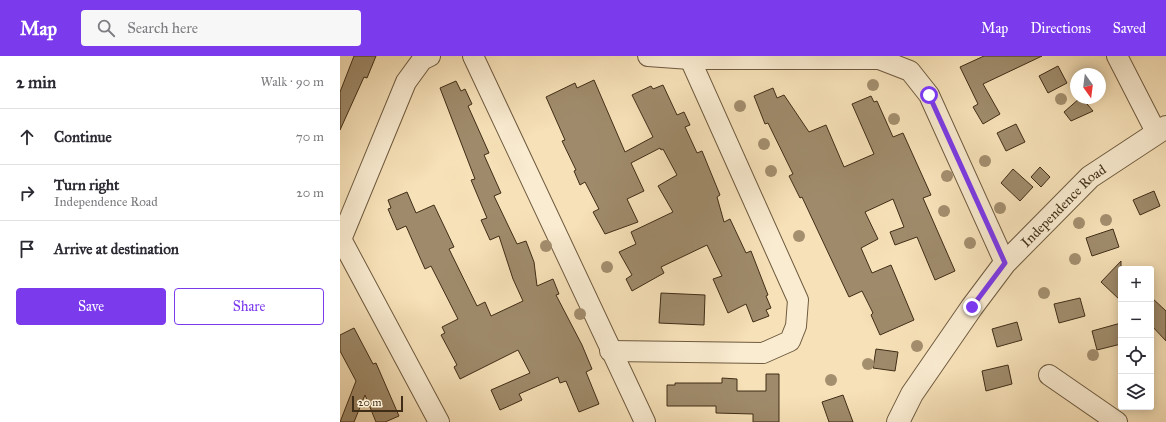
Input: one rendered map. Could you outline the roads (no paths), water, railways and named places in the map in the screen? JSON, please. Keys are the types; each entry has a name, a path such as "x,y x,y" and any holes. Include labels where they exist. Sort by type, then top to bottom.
{"street":[{"path":"430,56 422,60 406,82 341,241 439,422"},
{"path":"473,56 610,351 645,422"},
{"path":"648,56 690,58 879,59 910,71 929,95 1005,263"},
{"path":"1117,56 1161,130"},
{"path":"610,351 763,353 790,341 796,326 798,300 690,58"},
{"name":"Independence Road","path":"898,422 912,394 972,307 1005,263 1090,177 1161,130"},
{"path":"1049,375 1117,422"}]}
